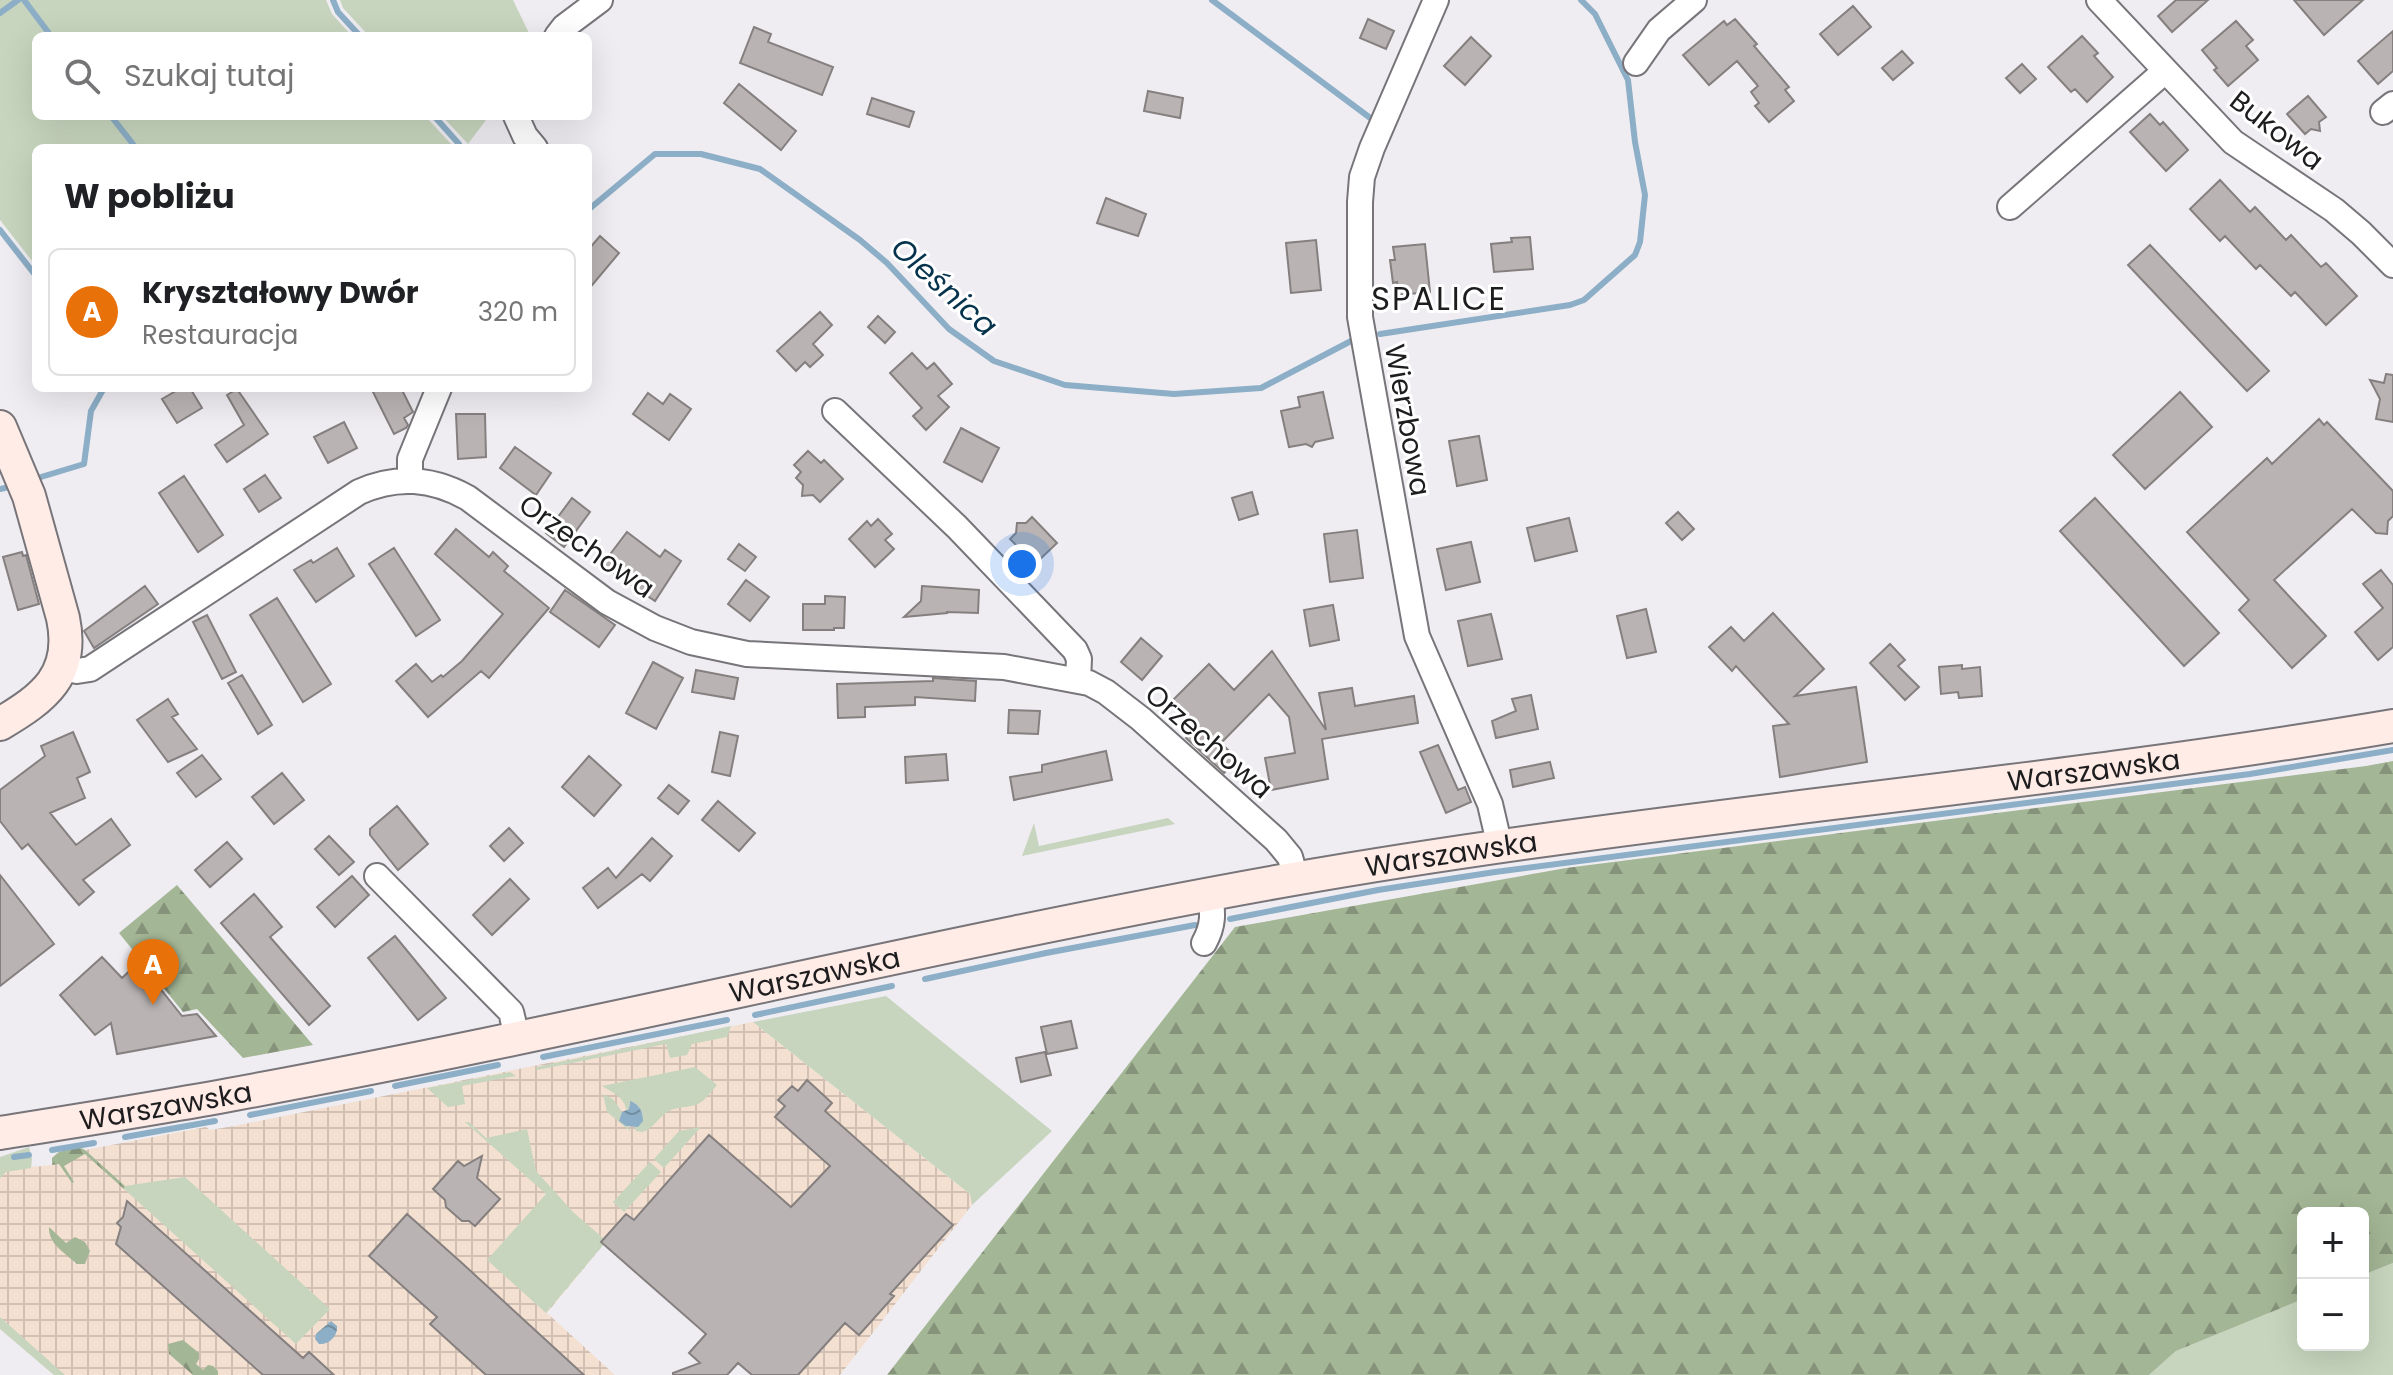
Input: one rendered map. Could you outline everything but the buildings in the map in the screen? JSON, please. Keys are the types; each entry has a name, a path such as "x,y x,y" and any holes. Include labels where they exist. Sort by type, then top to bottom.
{"main road":[{"path":"0,427 29,496 66,638 61,668 52,686 41,698 0,724"},
{"name":"Warszawska","path":"0,1133 228,1095 1296,879 1500,847 2189,759 2393,726"}],"street":[{"path":"560,32 600,0"},
{"name":"Wierzbowa","path":"1436,0 1362,177 1360,317 1417,636 1490,804 1500,847"},
{"path":"1636,63 1659,30 1694,0"},
{"name":"Bukowa","path":"2099,0 2233,142 2334,210 2393,265"},
{"path":"2010,207 2165,71"},
{"path":"518,120 532,144"},
{"path":"410,479 410,459 437,392"},
{"path":"835,411 957,527 1075,650 1079,659 1078,680"},
{"name":"Orzechowa","path":"61,668 77,671 90,669 348,498 371,486 410,479 439,485 468,498 607,602 655,628 691,642 747,654 1004,667 1078,680 1099,687 1141,719 1276,840 1290,857 1296,879"},
{"path":"377,876 511,1012 517,1037"},
{"path":"1204,943 1211,931 1213,917 1210,894"}],"shaded area":[{"path":"753,1022 970,1194 972,1205 840,1375 752,1375 604,1244 547,1313 615,1375 54,1375 0,1329 0,1163 21,1159 31,1167 52,1165 52,1158 59,1152 79,1147 85,1150 206,1127 210,1130 234,1126"}],"green space":[{"path":"0,0 326,0 332,14 348,32 32,32 32,120 429,120 451,144 32,144 32,261 0,220"},
{"path":"340,0 513,0 529,32 365,32 343,8"},
{"path":"446,120 486,120 468,144"},
{"path":"2393,761 2393,1263 2369,1273 2369,1207 2297,1207 2297,1301 2176,1351 2149,1375 887,1375 1235,927 1566,868"},
{"path":"1168,818 1175,824 1022,856 1034,823 1039,846"},
{"path":"177,885 313,1045 243,1058 197,1009 183,1012 119,933"},
{"path":"886,996 1052,1131 972,1205 970,1194 753,1022"},
{"path":"731,1026 727,1037 692,1044 687,1055 670,1058 666,1044 537,1070 536,1067"},
{"path":"695,1067 717,1085 701,1103 667,1112 643,1132 636,1131 634,1125 643,1116 639,1107 633,1102 626,1109 620,1098 602,1086"},
{"path":"510,1072 516,1076 462,1086 465,1104 448,1107 427,1088"},
{"path":"603,1094 613,1099 622,1112 619,1121 631,1132 607,1112"},
{"path":"465,1122 469,1122 486,1138 527,1129 536,1171 573,1212 604,1239 601,1242 604,1244 546,1313 487,1260 546,1194"},
{"path":"701,1127 664,1168 654,1159 679,1131"},
{"path":"29,1147 31,1168 6,1172 0,1178 0,1157"},
{"path":"79,1147 125,1186 124,1189 85,1154 64,1166 72,1183 59,1164 52,1165 52,1158 59,1152"},
{"path":"650,1162 661,1172 624,1212 613,1202"},
{"path":"185,1177 330,1309 296,1344 124,1189 125,1186"},
{"path":"49,1227 66,1243 75,1237 85,1242 90,1251 85,1264 77,1264 58,1248 51,1239"},
{"path":"2393,1263 2393,1375 2149,1375 2176,1351 2297,1301 2297,1351 2369,1351 2369,1273"},
{"path":"0,1317 65,1375 54,1375 0,1329"},
{"path":"183,1340 199,1353 196,1364 203,1370 208,1365 213,1366 218,1375 193,1375 169,1354 168,1344"}],"water":[{"path":"630,1101 638,1106 642,1114 643,1121 638,1127 626,1126 619,1121 622,1112 629,1109"},
{"path":"331,1321 337,1326 334,1336 326,1343 319,1344 316,1334"}],"waterway":[{"path":"0,13 18,0"},
{"path":"24,0 48,32"},
{"name":"Oleśnica","path":"333,0 338,12 356,32"},
{"name":"Oleśnica","path":"1212,0 1373,120"},
{"name":"Oleśnica","path":"1380,334 1570,305 1584,300 1635,255 1640,242 1645,195 1628,80 1595,14 1581,0"},
{"path":"114,120 133,144"},
{"name":"Oleśnica","path":"438,120 459,144"},
{"name":"Oleśnica","path":"592,207 655,154 701,154 760,169 860,240 887,263 949,329 994,361 1065,385 1174,394 1261,388 1351,341"},
{"name":"Oleśnica","path":"0,230 32,271"},
{"name":"Oleśnica","path":"41,477 84,464 91,411 102,392"},
{"name":"Oleśnica","path":"0,489 5,488"},
{"path":"1230,919 1378,890 1495,872 2250,774 2393,750"},
{"path":"925,979 1195,925"},
{"path":"755,1015 892,986"},
{"path":"543,1057 727,1020"},
{"path":"395,1086 498,1065"},
{"path":"250,1115 371,1091"},
{"path":"125,1137 215,1121"},
{"path":"52,1150 94,1143"},
{"path":"14,1157 29,1155"}],"place":[{"name":"Kryształowy Dwór","path":"153,1005"}],"district":[{"name":"SPALICE","path":"1439,299"}]}
